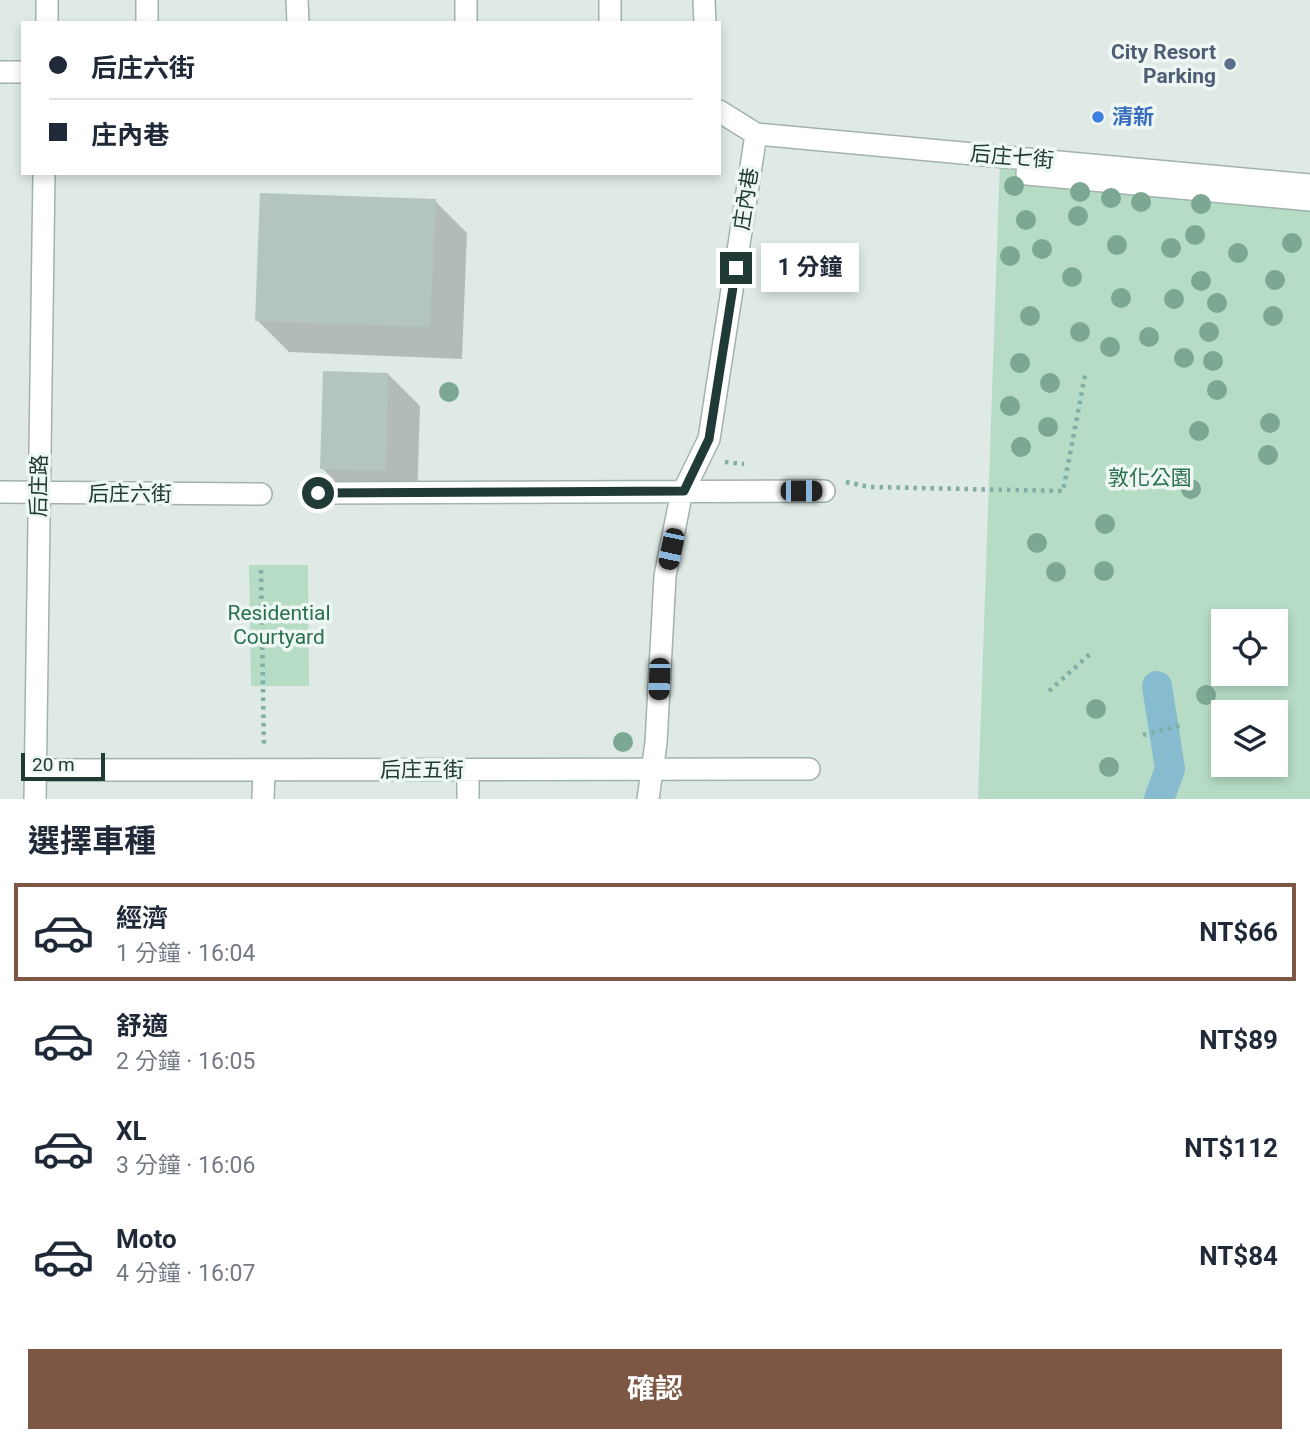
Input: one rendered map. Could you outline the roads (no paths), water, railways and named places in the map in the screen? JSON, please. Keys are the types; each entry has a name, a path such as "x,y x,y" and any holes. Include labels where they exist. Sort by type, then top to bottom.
{"street":[{"path":"47,0 47,21"},
{"path":"147,0 147,21"},
{"path":"298,0 298,21"},
{"path":"466,0 466,21"},
{"path":"705,0 705,21"},
{"path":"0,72 21,72"},
{"name":"后庄七街","path":"721,112 756,134 1310,185"},
{"name":"庄內巷","path":"648,799 656,743 665,576 684,491 709,439 756,134"},
{"path":"1029,159 1027,174 1310,200"},
{"name":"后庄路","path":"35,799 44,175"},
{"path":"318,493 824,491"},
{"name":"后庄六街","path":"0,492 261,494"},
{"path":"468,769 468,799"},
{"name":"后庄五街","path":"35,770 809,769"},
{"path":"263,799 264,770"}],"waterway":[{"path":"1157,686 1170,769 1159,799"}],"place":[{"name":"City Resort Parking","path":"1230,64"},
{"name":"清新","path":"1098,117"}],"park label":[{"name":"敦化公園","path":"1150,478"},
{"name":"Residential Courtyard","path":"279,625"}]}
